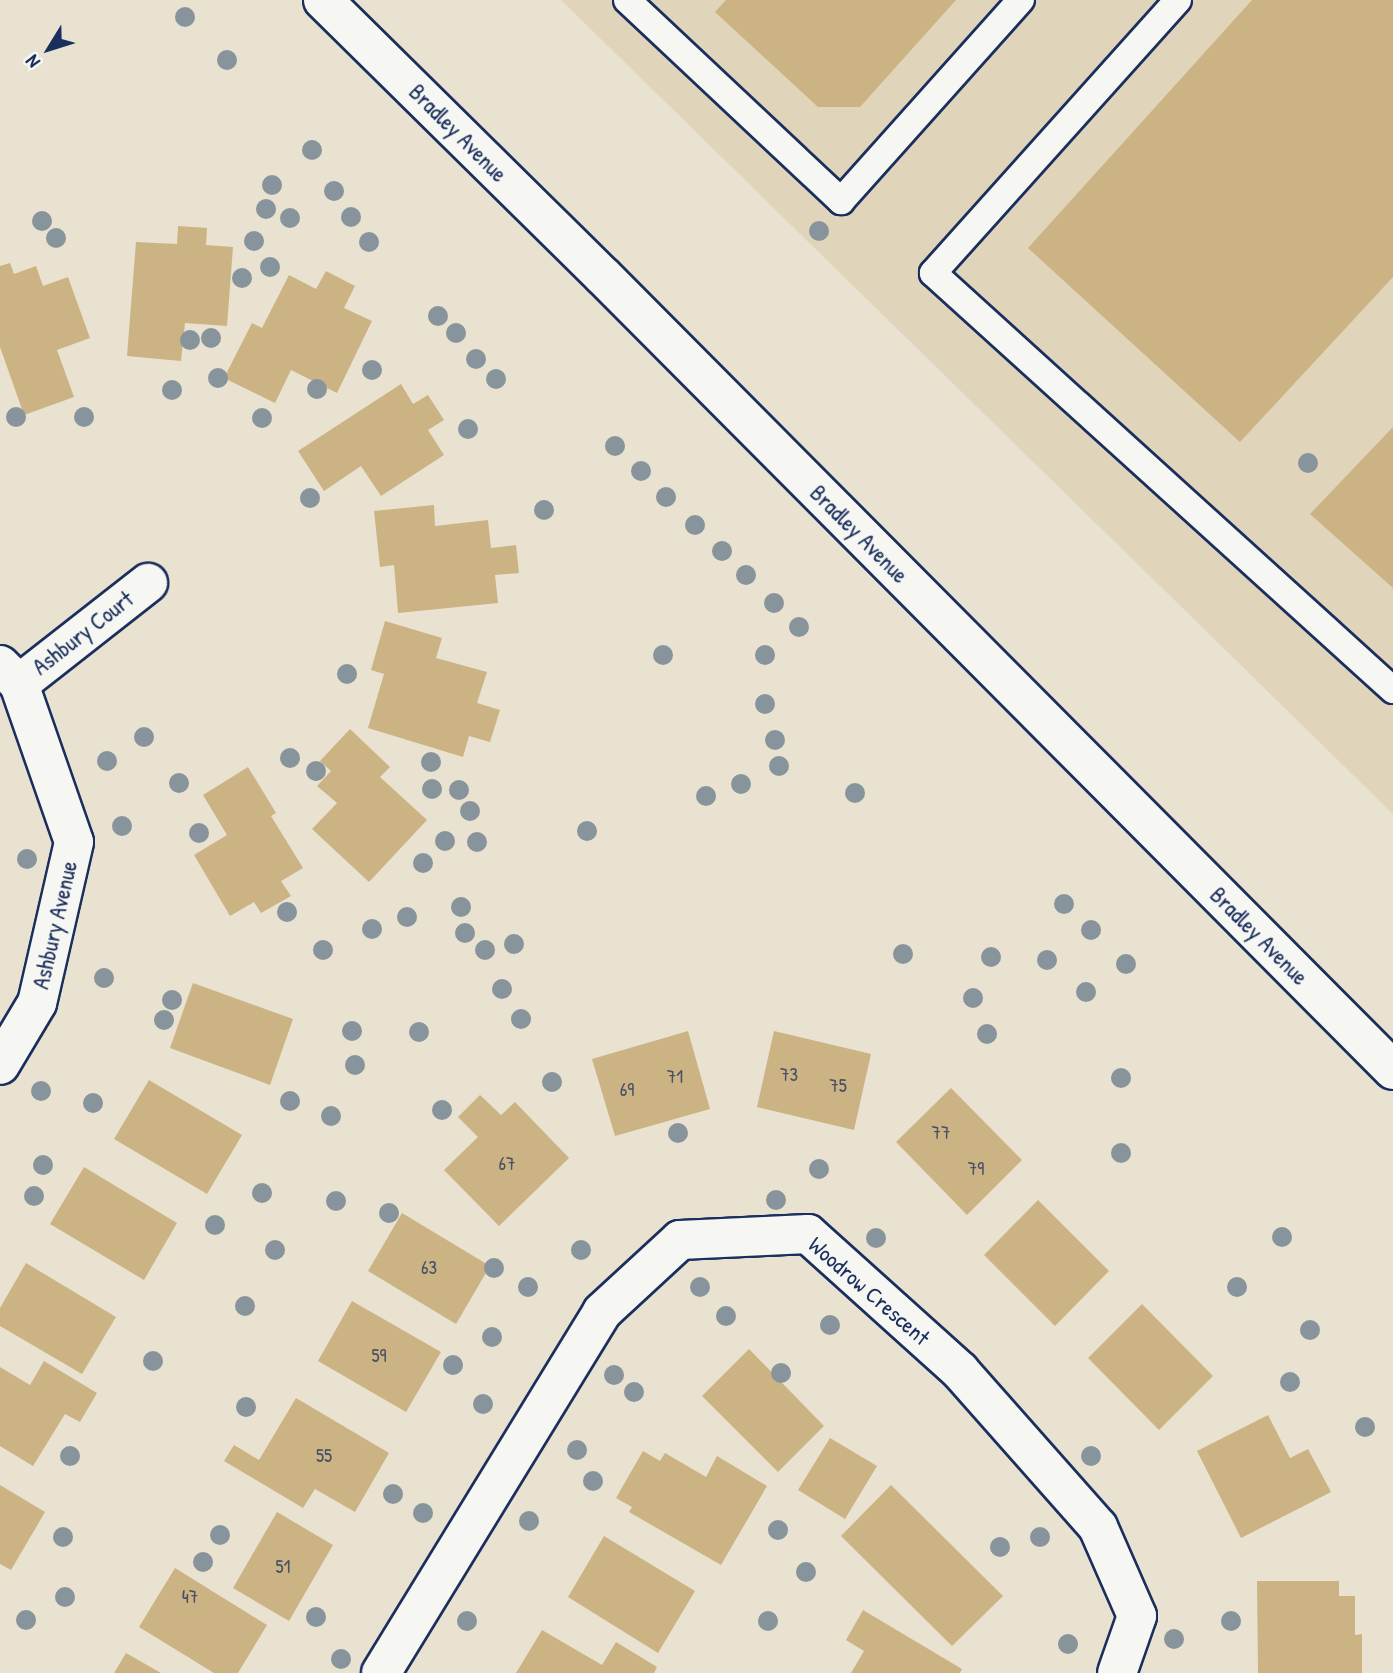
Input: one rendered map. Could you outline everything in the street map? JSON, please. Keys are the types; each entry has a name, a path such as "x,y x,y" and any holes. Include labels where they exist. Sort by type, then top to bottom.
{"street":[{"name":"Bradley Avenue","path":"323,0 612,286 1393,1070"},
{"name":"Ashbury Court","path":"9,675 148,583"},
{"name":"Ashbury Avenue","path":"0,1065 37,1003 74,842 9,675"},
{"name":"Woodrow Crescent","path":"381,1673 602,1312 680,1240 808,1234 960,1371 1098,1527 1137,1616 1117,1673"}],"lane":[{"path":"631,1 841,201 1021,0"},
{"path":"1178,0 933,273 1393,690"}],"shaded area":[{"path":"561,0 1393,0 1393,814"}],"building":[{"path":"726,0 956,0 860,107 818,107 715,12"},
{"path":"1252,0 1393,0 1393,277 1240,442 1028,248"},
{"path":"178,226 207,228 206,245 233,247 227,326 185,323 181,361 127,356 136,242 177,244"},
{"path":"10,263 14,274 36,266 43,286 68,277 90,338 57,350 74,397 24,415 0,347 0,266"},
{"path":"326,271 355,286 344,308 372,321 337,393 291,370 275,403 224,378 252,323 262,328 289,275 316,289"},
{"path":"401,384 413,404 428,395 444,420 428,430 444,455 381,496 361,466 324,491 298,451"},
{"path":"1393,427 1393,588 1310,514"},
{"path":"434,505 435,526 488,520 491,548 516,545 519,573 495,575 498,603 398,613 394,565 380,567 374,511"},
{"path":"385,621 442,638 436,658 487,672 477,703 500,710 490,742 469,736 463,757 368,728 384,674 371,670"},
{"path":"350,729 390,767 380,777 427,820 369,882 312,829 337,803 317,786 331,771 320,761"},
{"path":"248,767 276,813 271,816 303,868 281,881 291,896 261,913 254,902 230,916 194,855 227,835 203,795"},
{"path":"193,983 293,1019 270,1085 170,1048"},
{"path":"688,1031 710,1109 615,1136 592,1059"},
{"path":"774,1031 871,1054 854,1130 757,1107"},
{"path":"149,1080 242,1135 207,1194 114,1139"},
{"path":"951,1088 1022,1160 967,1215 896,1142"},
{"path":"480,1095 501,1115 515,1102 569,1158 499,1226 444,1170 478,1137 458,1117"},
{"path":"84,1167 177,1223 144,1280 50,1224"},
{"path":"1038,1200 1109,1271 1055,1326 984,1255"},
{"path":"402,1213 490,1266 456,1324 368,1271"},
{"path":"26,1263 116,1317 82,1374 0,1326 0,1308"},
{"path":"352,1301 441,1352 406,1412 318,1361"},
{"path":"1142,1304 1213,1376 1159,1430 1088,1358"},
{"path":"749,1349 824,1426 778,1472 702,1396"},
{"path":"44,1361 97,1393 80,1422 65,1414 33,1466 0,1446 0,1367 30,1385"},
{"path":"296,1398 389,1453 355,1512 315,1489 303,1508 224,1461 234,1445 259,1460"},
{"path":"1268,1415 1290,1458 1308,1449 1331,1492 1241,1538 1197,1451"},
{"path":"830,1438 877,1466 845,1519 798,1490"},
{"path":"643,1451 660,1461 665,1453 706,1477 717,1456 767,1486 721,1565 629,1512 632,1507 616,1498"},
{"path":"0,1485 45,1512 11,1570 0,1564"},
{"path":"891,1485 1003,1596 952,1646 841,1536"},
{"path":"277,1512 333,1545 289,1621 233,1588"},
{"path":"604,1536 695,1591 658,1653 568,1597"},
{"path":"175,1568 267,1625 238,1673 214,1673 139,1627"},
{"path":"1257,1581 1339,1581 1339,1596 1355,1596 1355,1635 1362,1634 1362,1673 1258,1673"},
{"path":"863,1610 962,1669 960,1673 851,1673 864,1651 846,1640"},
{"path":"542,1630 602,1665 616,1642 657,1667 654,1673 516,1673"},
{"path":"126,1653 161,1673 114,1673"}]}
